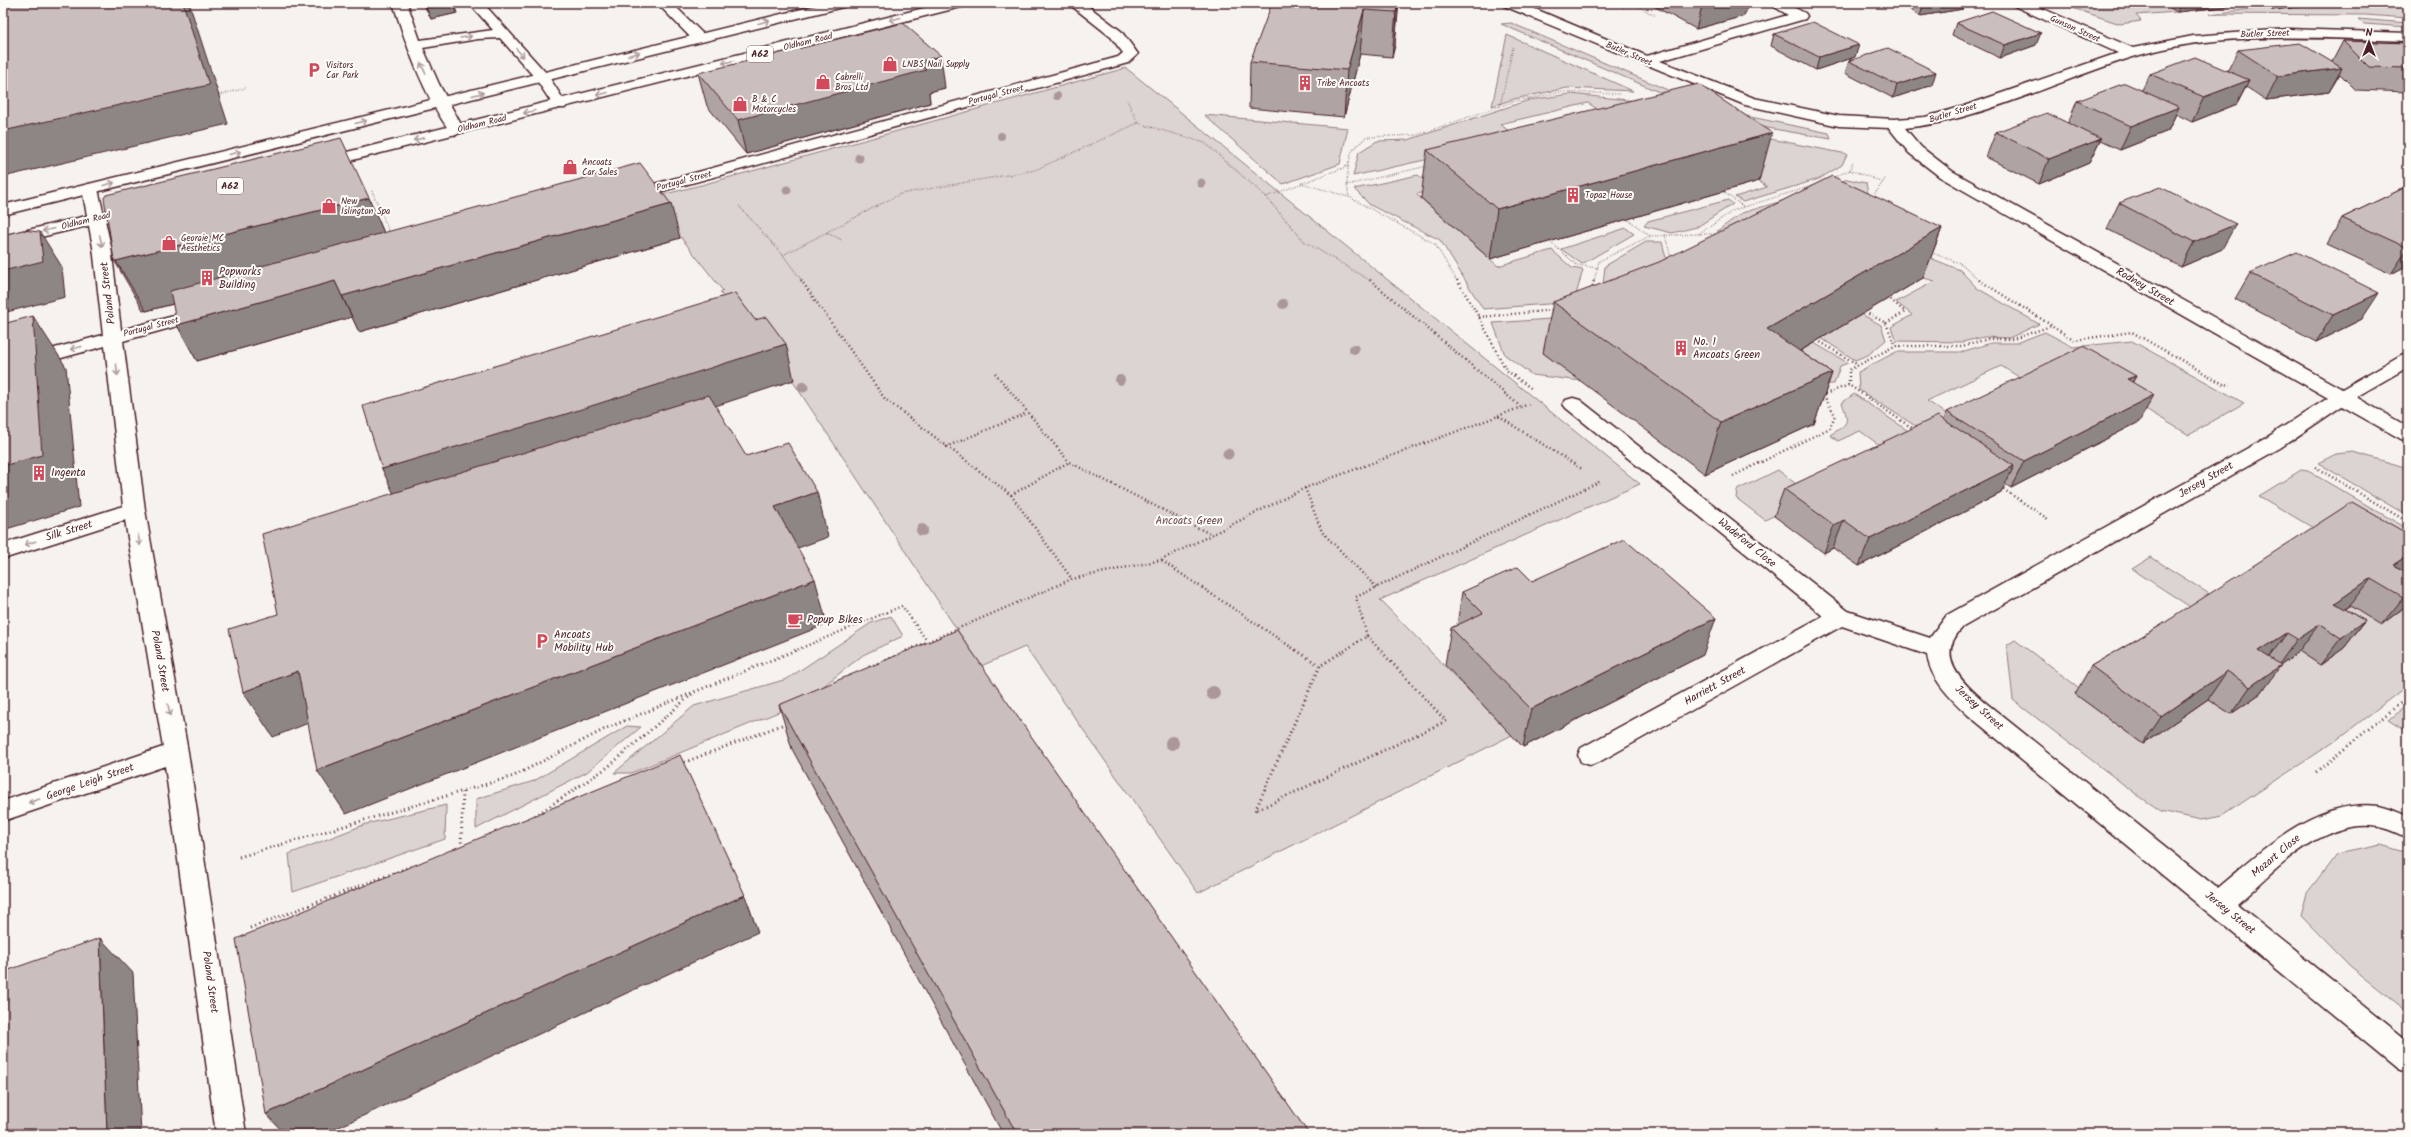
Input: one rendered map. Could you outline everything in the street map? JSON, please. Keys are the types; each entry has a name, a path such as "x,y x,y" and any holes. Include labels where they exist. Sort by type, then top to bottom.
{"main road":[{"path":"400,3 413,46 440,103 456,130"},
{"path":"476,3 542,77 560,105"},
{"path":"664,3 699,38"},
{"path":"3,210 842,3"},
{"name":"Oldham Road","path":"303,168 560,105 960,3"},
{"name":"Portugal Street","path":"613,200 1109,64 1123,60 1131,54 1116,34 1075,3"},
{"name":"Butler Street","path":"1509,3 1646,62 1750,102 1839,121 1894,124 1926,121 1966,110 2131,53 2193,40 2256,34 2324,33 2408,37"},
{"path":"1646,62 1800,16 1775,3"},
{"name":"Gunson Street","path":"2019,3 2131,53"},
{"path":"413,46 478,35 503,34"},
{"name":"Rodney Street","path":"1894,124 1915,150 1946,174 2341,398 2408,434"},
{"name":"Poland Street","path":"90,189 102,247 134,510 176,752 231,1134"},
{"name":"Oldham Road","path":"3,241 150,205"},
{"name":"Portugal Street","path":"3,368 216,309"},
{"name":"Jersey Street","path":"2408,359 2341,398 2273,443 1955,621 1943,634 1938,650 1946,675 1960,694 1977,709 2408,1059"},
{"name":"Wadeford Close","path":"1573,404 1840,617 1890,632 1938,650"},
{"name":"Silk Street","path":"3,552 134,510"},
{"name":"Harriett Street","path":"1590,755 1840,617"},
{"name":"George Leigh Street","path":"3,811 176,752"},
{"name":"Mozart Close","path":"2218,904 2303,833 2336,818 2362,814 2397,821 2408,827"}],"path":[{"path":"1500,106 1514,42"},
{"path":"1109,64 1138,123"},
{"path":"218,95 246,88"},
{"path":"1349,197 1347,185 1348,166 1352,151 1366,137 1418,135 1515,100 1562,92 1624,94"},
{"path":"783,255 900,194 1036,170 1138,123 1205,143 1266,197 1305,242 1376,284 1521,407"},
{"path":"1850,170 1855,155"},
{"path":"1347,185 1431,165"},
{"path":"1266,197 1348,166"},
{"path":"1831,179 1850,170 1883,182"},
{"path":"710,174 783,255 885,399 946,448 1011,496 1072,579"},
{"path":"1869,204 1885,178 1892,176"},
{"path":"1301,183 1349,197 1435,244 1479,317 1506,370 1538,393"},
{"path":"1699,234 1734,210 1817,184"},
{"path":"369,185 390,235"},
{"path":"1722,191 1745,207"},
{"path":"1627,219 1650,236"},
{"path":"826,232 842,240"},
{"path":"1592,291 1599,260 1650,236 1719,234"},
{"path":"1665,235 1672,260"},
{"path":"1549,242 1577,265 1598,268"},
{"path":"1927,250 1962,264 1981,282 2075,340 2132,332 2223,384 2237,385"},
{"path":"1886,323 1905,312 1889,298"},
{"path":"1479,317 1557,309"},
{"path":"1865,312 1886,323 1895,346"},
{"path":"1849,385 1849,370 1895,346 1962,346 1988,339 2012,340 2051,326"},
{"path":"1817,340 1858,365"},
{"path":"995,373 1069,462 1212,535"},
{"path":"1817,393 1825,394 1849,385"},
{"path":"1849,385 1921,434"},
{"path":"1730,477 1830,428 1835,415 1825,394"},
{"path":"946,448 1028,412"},
{"path":"866,669 1072,579 1161,560 1305,488 1498,416 1588,472"},
{"path":"2273,443 2408,522"},
{"path":"1011,496 1069,462"},
{"path":"1594,476 1601,481"},
{"path":"1367,636 1320,666 1255,811 1446,721 1367,636 1356,597 1608,478"},
{"path":"1994,483 2053,523"},
{"path":"1305,488 1322,532 1377,588"},
{"path":"1161,560 1320,666"},
{"path":"239,857 514,776 607,728 902,606 927,642"},
{"path":"546,815 531,819 608,767 695,692"},
{"path":"2316,772 2408,697"},
{"path":"678,764 788,722"},
{"path":"461,847 463,792"},
{"path":"454,850 468,845"},
{"path":"205,945 417,864"}],"green space":[{"path":"2058,3 2162,3 2177,12 2136,15 2141,21 2120,24"},
{"path":"2330,3 2408,3 2408,18 2365,15 2209,14 2268,7 2272,10"},
{"path":"2358,19 2408,23 2408,27 2364,24"},
{"path":"1511,23 1670,91 1666,95 1501,24"},
{"path":"1507,35 1633,91 1567,88 1514,99 1492,106"},
{"name":"Ancoats Green","path":"1126,68 1640,484 1380,600 1512,735 1198,893 1025,647 981,666 774,353 764,356 720,292 723,291 650,198"},
{"path":"1571,94 1647,102 1612,119 1588,103 1500,124 1519,139 1353,176 1359,152 1377,141 1408,140 1529,100"},
{"path":"1736,114 1829,133 1831,139 1745,124"},
{"path":"1204,115 1348,128 1340,164 1283,184"},
{"path":"1676,123 1714,128 1847,154 1842,165 1819,179 1743,202 1735,197 1767,187"},
{"path":"1418,175 1436,190 1416,194 1498,266 1552,250 1572,268 1583,270 1574,302 1483,309 1440,240 1370,205 1354,189"},
{"path":"1847,179 1866,183 1868,193 1928,257 1960,270 1977,288 2039,324 2009,338 1984,337 1962,342 1896,341 1891,327 1912,315 1896,302 1935,281 1741,231 1717,231 1742,213 1835,185"},
{"path":"1728,200 1733,204 1697,227 1672,233 1644,226 1648,221"},
{"path":"1626,228 1634,234 1582,264 1561,249"},
{"path":"1646,242 1662,242 1667,262 1601,304 1605,266"},
{"path":"1861,314 1881,325 1886,340 1868,355 1855,360 1821,338"},
{"path":"1593,316 1544,353 1582,381 1532,375 1505,355 1493,323"},
{"path":"2045,332 2073,347 2132,341 2244,403 2189,435 2077,368 2037,388 2001,366 1927,401 1964,425 1936,439 1859,390 1858,372 1896,352 1961,352 1991,343 2016,343"},
{"path":"1814,343 1848,363 1840,366 1834,384 1790,385 1767,370"},
{"path":"1854,394 1926,443 1896,457 1860,431 1838,441 1830,435 1841,428 1846,422 1846,415 1842,403"},
{"path":"2353,452 2408,468 2408,516 2318,463 2336,454"},
{"path":"1778,470 1813,497 1765,520 1736,498 1737,490"},
{"path":"2301,470 2308,471 2408,529 2408,685 2334,742 2222,816 2201,820 2161,811 2136,794 2013,700 2007,645 2015,640 2082,690 2075,694 2143,744 2208,699 2231,714 2240,678 2299,651 2321,665 2343,648 2321,626 2350,606 2325,535 2259,496"},
{"path":"2151,557 2222,602 2201,614 2132,569"},
{"path":"891,616 903,636 863,655 803,702 631,773 614,773 694,706 787,679 871,623"},
{"path":"2408,704 2408,732 2389,720"},
{"path":"627,726 641,727 587,772 476,829 476,799 534,781"},
{"path":"446,805 445,839 293,892 289,854 366,824"},
{"path":"2381,845 2408,853 2408,1012 2350,966 2301,916 2307,893 2337,854"}],"building":[{"path":"3,3 183,3 209,85 3,131"},
{"path":"424,3 444,3 426,7"},
{"path":"1272,3 1322,5 1323,3 1398,3 1396,12 1364,10 1347,70 1250,62"},
{"path":"1695,3 1714,3 1702,6"},
{"path":"1992,11 2041,33 2005,45 1956,23"},
{"path":"1813,22 1859,45 1819,57 1774,34"},
{"path":"903,23 941,56 917,62 926,70 738,120 698,73 760,58"},
{"path":"2343,41 2408,43 2408,68 2369,67"},
{"path":"2300,43 2342,68 2278,76 2238,50"},
{"path":"1888,48 1936,72 1897,85 1849,61"},
{"path":"2195,57 2249,80 2204,97 2150,74"},
{"path":"2125,83 2179,107 2131,126 2077,101"},
{"path":"1698,84 1772,133 1497,209 1427,150"},
{"path":"2047,113 2101,139 2049,159 1996,132"},
{"path":"341,138 369,198 116,261 114,260 104,198 106,195"},
{"path":"640,163 671,204 342,296 335,281 177,325 170,291"},
{"path":"1832,176 1942,228 1767,329 1832,373 1721,422 1553,302 1659,262"},
{"path":"2408,186 2408,248 2342,218"},
{"path":"2160,187 2236,224 2194,242 2119,203"},
{"path":"23,230 40,232 43,261 3,271 3,235"},
{"path":"2297,252 2379,293 2333,315 2250,273"},
{"path":"735,293 755,320 766,317 786,344 566,414 382,469 363,406"},
{"path":"33,316 42,455 3,466 3,324"},
{"path":"2083,346 2136,376 2127,379 2154,395 2024,461 1947,412"},
{"name":"Ancoats Mobility Hub","path":"709,395 746,456 788,443 817,492 775,507 815,579 317,770 298,671 243,692 229,629 278,614 262,534"},
{"path":"1938,416 2014,466 1870,539 1844,520 1834,525 1784,489"},
{"path":"2352,502 2408,534 2408,555 2393,565 2408,573 2408,594 2403,598 2371,579 2368,580 2335,603 2365,621 2341,638 2319,624 2297,639 2287,633 2259,651 2281,665 2250,687 2227,671 2161,717 2091,666 2158,627"},
{"path":"1624,539 1716,618 1531,709 1451,628 1483,613 1462,592 1518,567 1532,581"},
{"path":"957,630 1309,1134 1017,1134 779,705"},
{"path":"680,755 745,895 266,1114 236,939"},
{"path":"100,938 107,1134 3,1134 3,972"}],"place":[{"name":"LNBS Nail Supply","path":"890,64"},
{"name":"Visitors Car Park","path":"314,70"},
{"name":"Cabrelli Bros Ltd","path":"823,82"},
{"name":"Tribe Ancoats","path":"1305,83"},
{"name":"B & C Motorcycles","path":"740,104"},
{"name":"Ancoats Car Sales","path":"570,167"},
{"name":"Topaz House","path":"1573,195"},
{"name":"New Islington Spa","path":"329,206"},
{"name":"Georgie MC Aesthetics","path":"169,243"},
{"name":"Popworks Building","path":"207,278"},
{"name":"No. 1 Ancoats Green","path":"1681,348"},
{"name":"Ingenta","path":"39,473"},
{"name":"Popup Bikes","path":"795,620"},
{"name":"Ancoats Mobility Hub","path":"542,641"}]}
